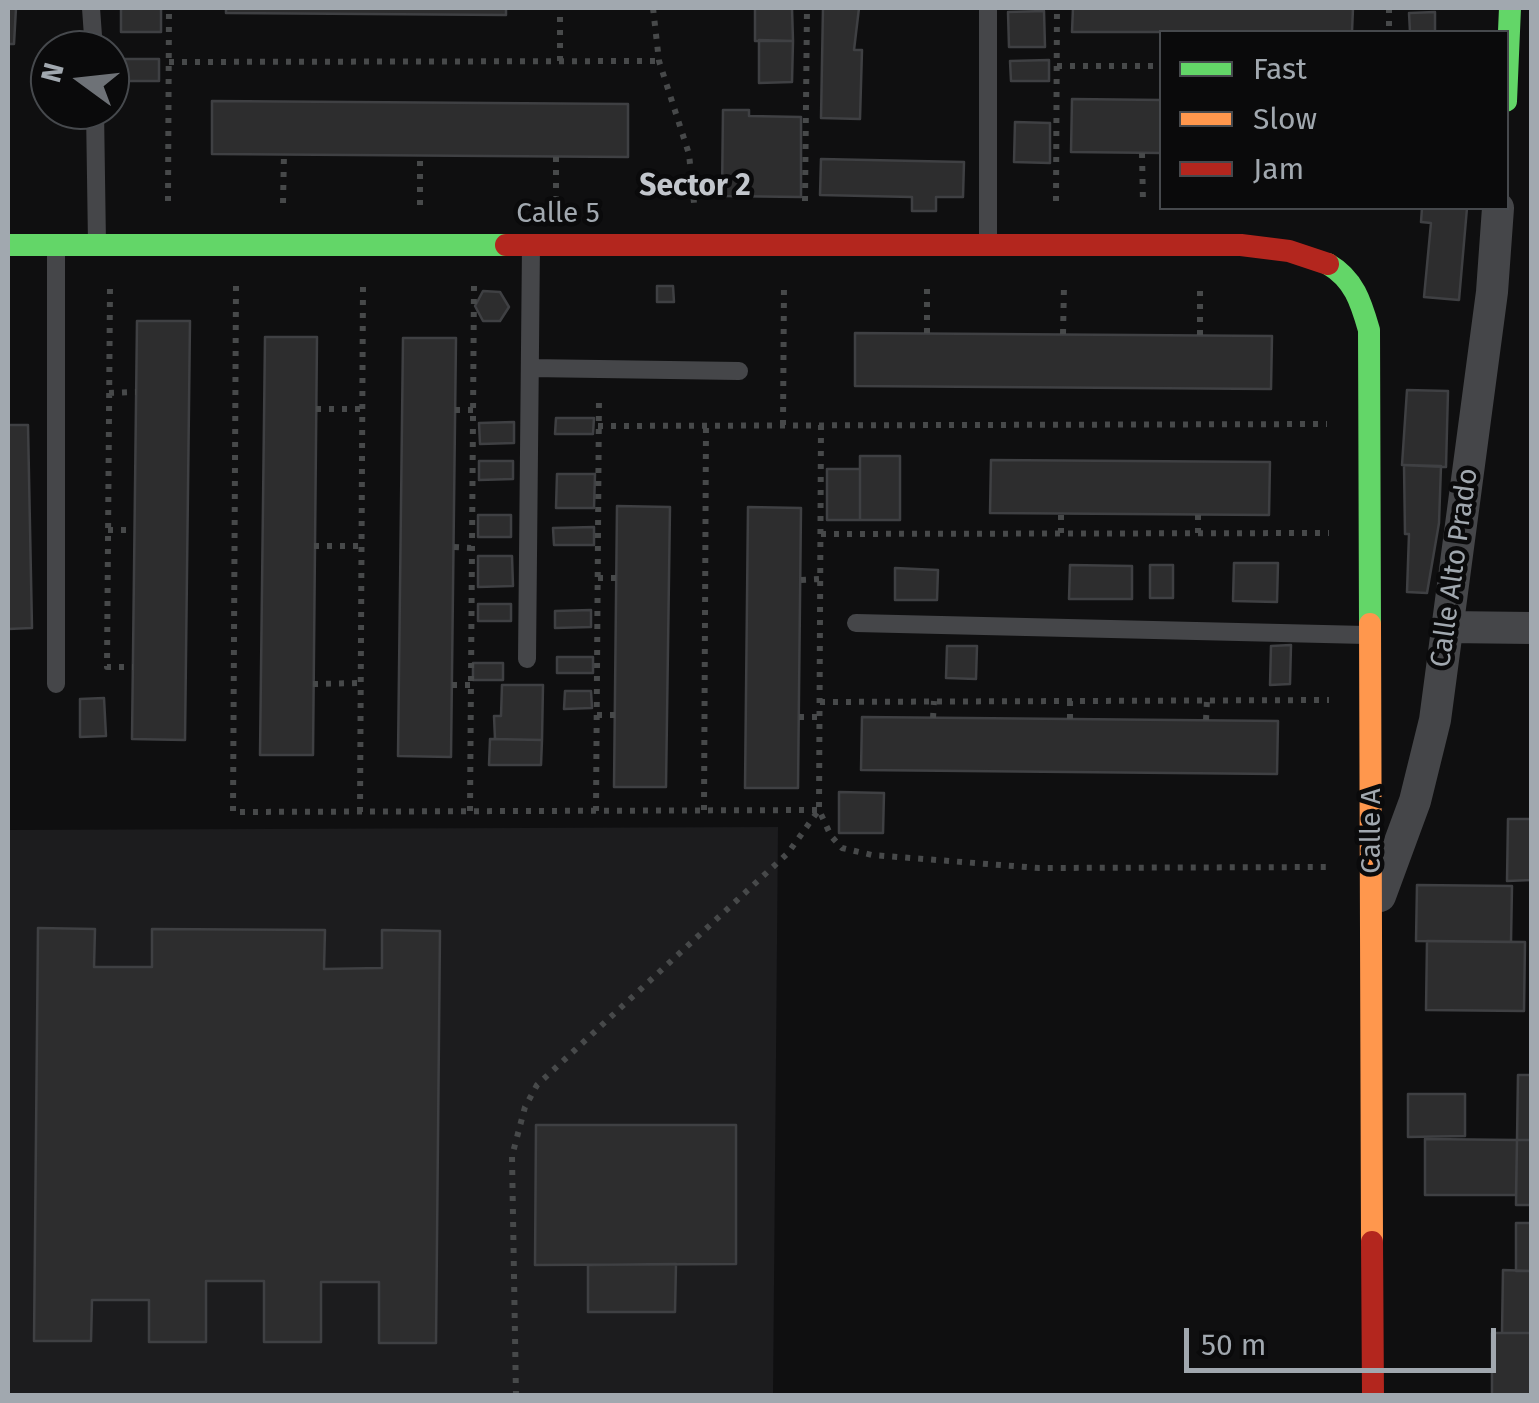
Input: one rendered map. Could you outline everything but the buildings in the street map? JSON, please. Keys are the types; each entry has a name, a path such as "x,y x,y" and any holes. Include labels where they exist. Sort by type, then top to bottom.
{"street":[{"name":"Calle Alto Prado","path":"1372,920 1415,800 1434,720 1492,292 1498,210"},
{"name":"Calle 5","path":"8,245 1241,245 1319,258 1342,274"},
{"name":"Calle A","path":"1342,274 1356,292 1369,330 1373,1396"},
{"path":"1448,627 1532,628"}],"lane":[{"path":"988,8 988,245"},
{"path":"96,130 103,245"},
{"path":"527,659 531,244"},
{"path":"56,245 56,684"},
{"path":"530,368 739,371"},
{"path":"856,623 1372,635"}],"path":[{"path":"168,244 169,8"},
{"path":"560,8 560,61"},
{"path":"653,8 659,61 688,154 699,244"},
{"path":"783,425 807,8"},
{"path":"1056,245 1057,8"},
{"path":"169,62 659,61"},
{"path":"1057,66 1159,66"},
{"path":"236,244 233,812 819,810"},
{"path":"470,811 474,244"},
{"path":"103,245 109,393 107,667 132,667"},
{"path":"360,812 364,245"},
{"path":"596,811 599,369"},
{"path":"109,393 136,392"},
{"path":"316,409 363,409"},
{"path":"456,410 473,410"},
{"path":"598,426 1370,424"},
{"path":"821,425 819,810 831,836 842,848 899,858 1039,868 1372,866"},
{"path":"704,810 706,426"},
{"path":"1061,514 1061,533"},
{"path":"1198,515 1198,533"},
{"path":"108,530 134,530"},
{"path":"820,534 1371,533"},
{"path":"314,546 362,546"},
{"path":"454,547 472,548"},
{"path":"598,578 616,578"},
{"path":"800,580 821,579"},
{"path":"314,684 361,683"},
{"path":"452,685 471,685"},
{"path":"1206,720 1207,700"},
{"path":"820,702 1371,700"},
{"path":"1070,701 1070,719"},
{"path":"933,718 934,702"},
{"path":"597,715 615,715"},
{"path":"799,717 820,716"},
{"path":"516,1396 512,1156 525,1107 537,1085 788,854 819,810"}],"shaded area":[{"path":"778,827 773,1395 8,1395 8,830"}],"traffic: fast":[{"path":"1509,31 1510,8"},
{"path":"8,245 506,245"},
{"path":"1328,264 1350,284 1369,330 1370,624"}],"traffic: slow":[{"path":"1370,624 1372,1242"}],"traffic: jam":[{"path":"506,245 1241,245 1289,251 1328,264"},
{"path":"1372,1242 1373,1396"}],"district":[{"name":"Sector 2","path":"695,187"}]}
